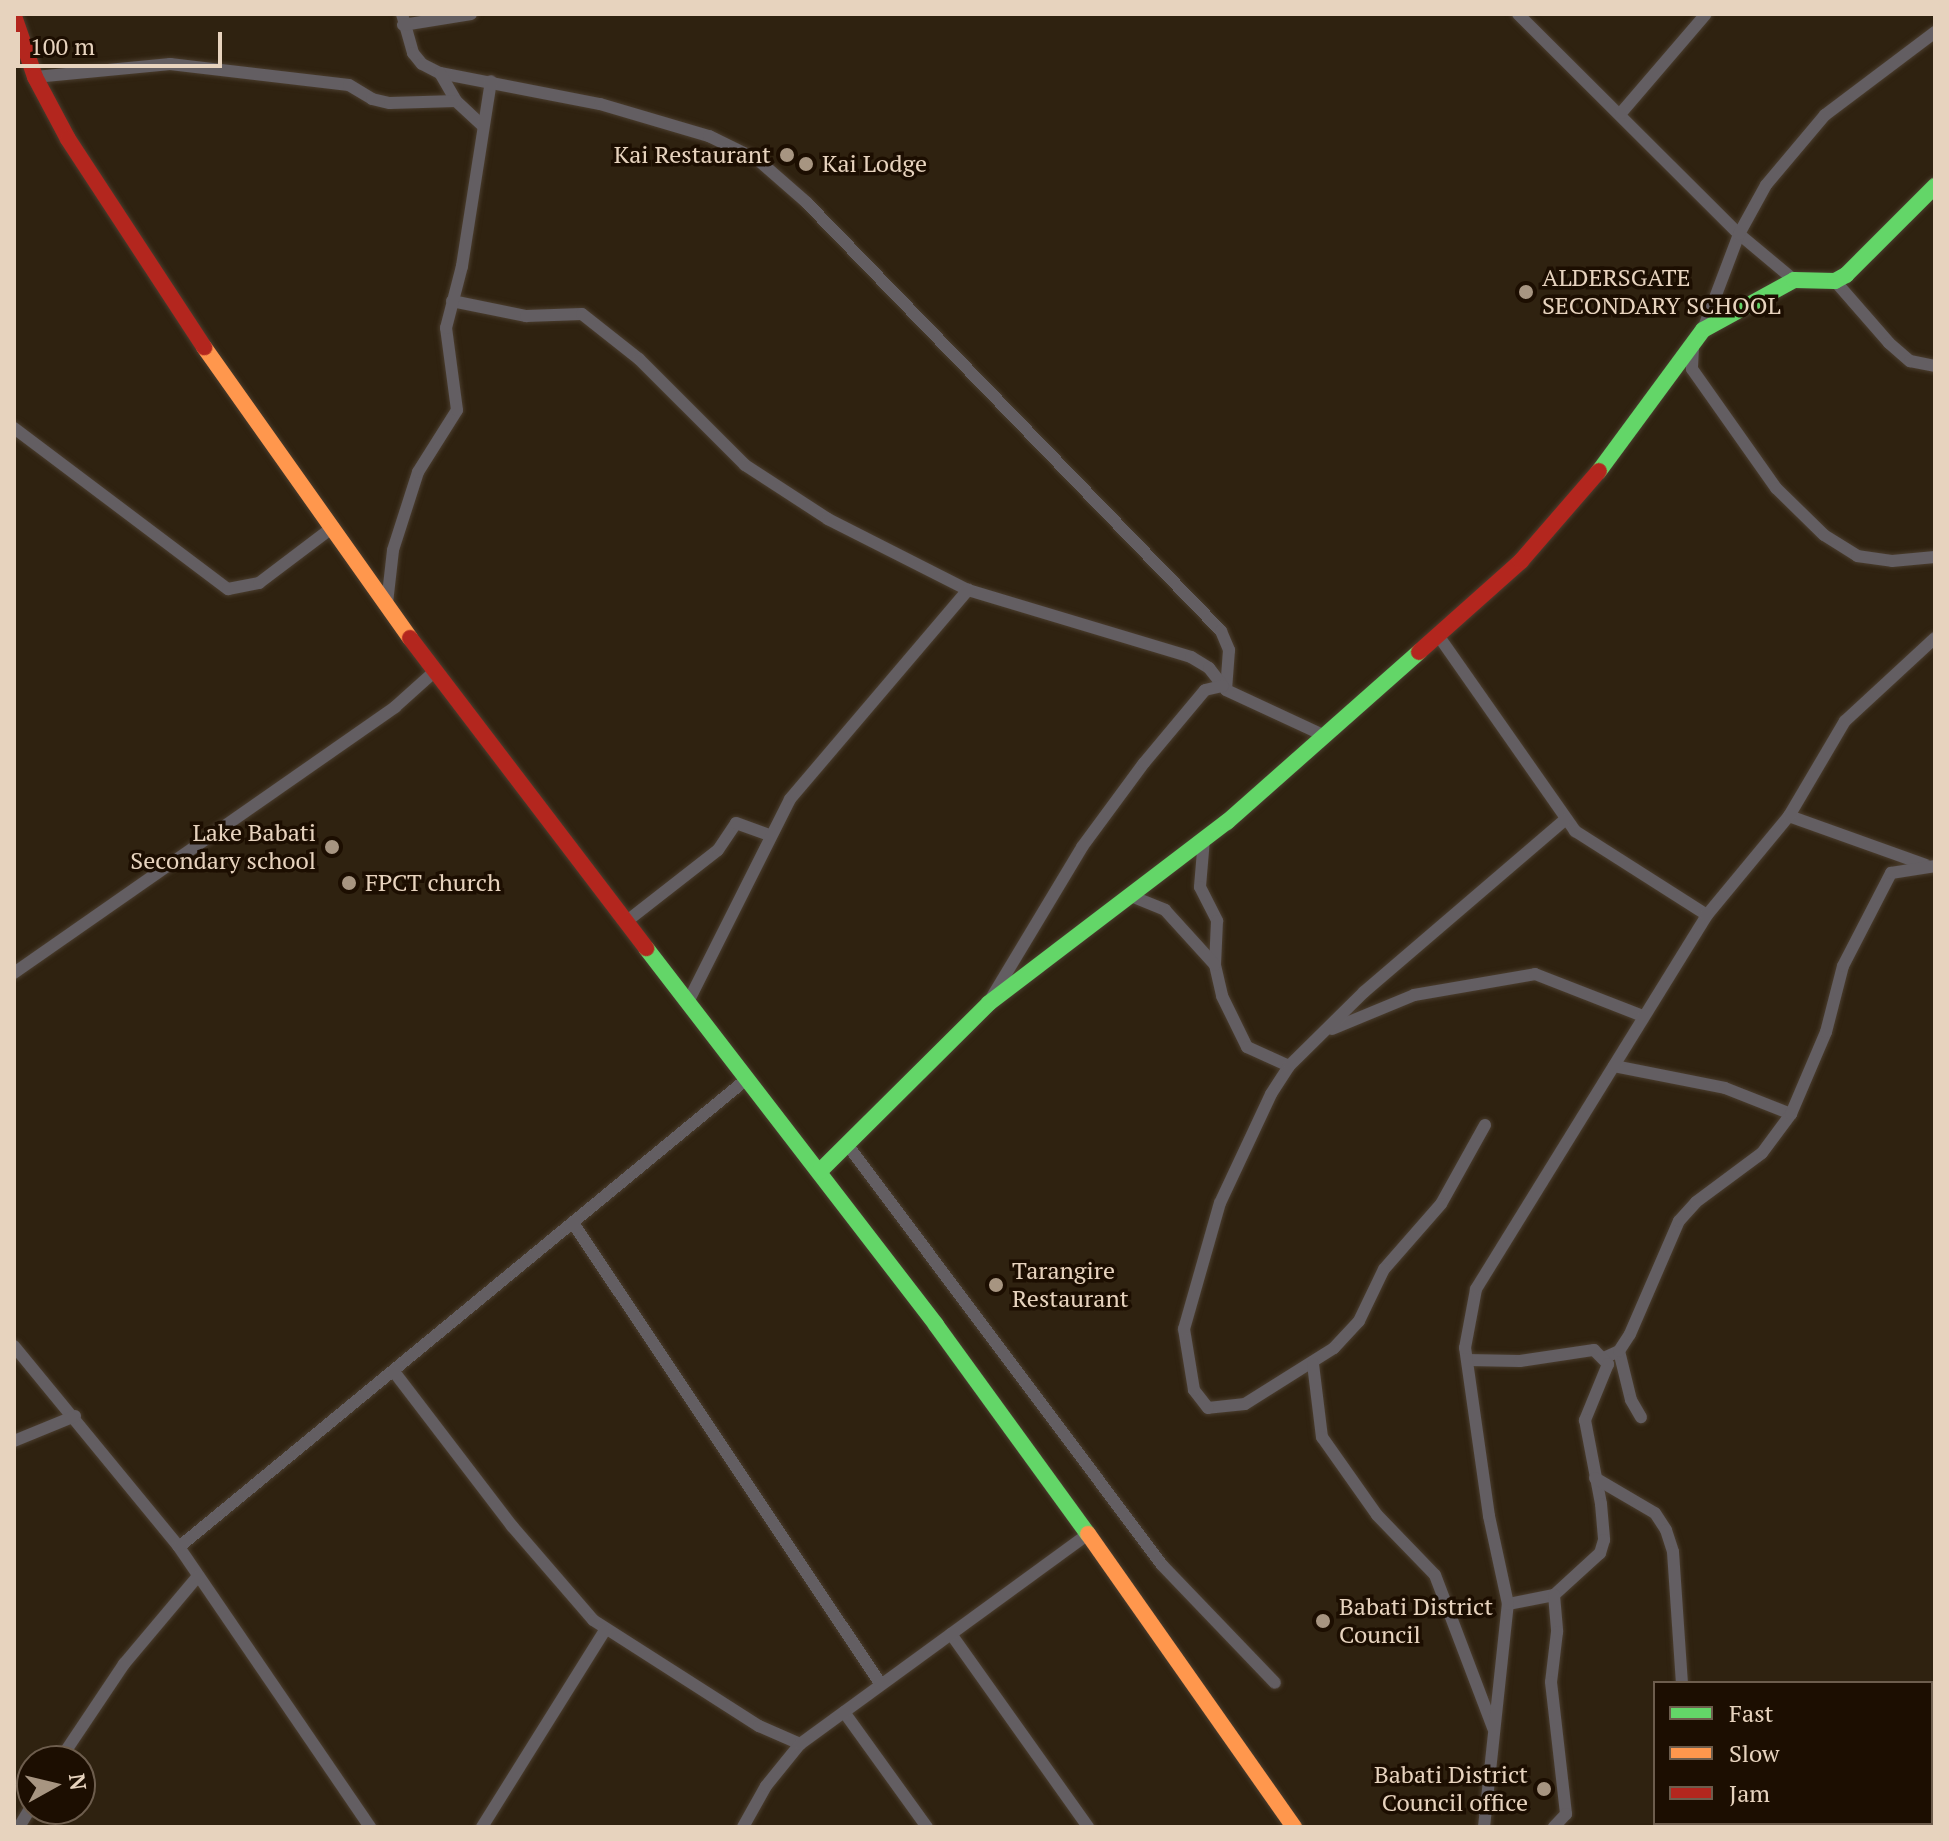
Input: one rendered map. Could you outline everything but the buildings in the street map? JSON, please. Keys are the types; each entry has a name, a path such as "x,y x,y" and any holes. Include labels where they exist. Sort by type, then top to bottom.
{"main road":[{"path":"14,16 35,77 138,253 386,606 819,1172 1087,1535 1294,1827"},
{"path":"819,1172 989,1003 1204,839 1440,638 1582,495 1703,330 1794,280 1835,281 1859,264 1935,186"}],"street":[{"path":"471,14 402,20 422,64 440,73 491,81 682,128 758,160 806,202 1221,631 1229,656 1223,686"},
{"path":"1518,14 1621,113 1739,234 1794,280"},
{"path":"1621,113 1706,14"},
{"path":"1935,32 1825,115 1766,185 1739,234 1703,330 1690,354 1692,369 1776,488 1804,516 1857,556 1892,561 1935,557"},
{"path":"35,77 170,64 349,85 372,99 390,103 456,101"},
{"path":"440,73 456,101 483,126"},
{"path":"386,606 393,550 414,482 427,451 457,410 446,334 491,81"},
{"path":"1835,281 1889,343 1910,361 1934,369"},
{"path":"452,301 526,316 582,314 639,359 745,465 870,543 968,590 1191,657 1209,668 1223,686 1325,736"},
{"path":"14,428 228,589 259,583 333,527"},
{"path":"688,1002 769,835 820,758 932,638 968,590"},
{"path":"1440,638 1565,820 1598,848 1707,915"},
{"path":"1484,1827 1508,1604 1484,1486 1467,1360 1467,1313 1476,1289 1707,915 1789,816 1845,721 1935,638"},
{"path":"14,973 395,707 434,672"},
{"path":"989,1003 1082,847 1126,787 1196,700 1210,688 1223,686"},
{"path":"1789,816 1934,868"},
{"path":"1485,1125 1441,1204 1384,1269 1359,1321 1313,1364 1245,1404 1220,1410 1208,1408 1194,1390 1187,1363 1184,1329 1220,1203 1289,1066 1452,913 1565,820"},
{"path":"627,921 718,850 736,823 769,835"},
{"path":"1204,839 1200,887 1217,921 1215,965 1243,1043 1289,1066"},
{"path":"1641,1417 1631,1400 1619,1351 1679,1221 1696,1202 1762,1153 1791,1114 1813,1071 1843,966 1865,919 1894,871 1934,868"},
{"path":"1131,896 1165,910 1215,965"},
{"path":"1320,1035 1414,995 1529,975 1643,1016"},
{"path":"1614,1066 1725,1088 1791,1114"},
{"path":"179,1547 395,1373 497,1284 575,1226 748,1078"},
{"path":"846,1143 1154,1555 1216,1625 1275,1683"},
{"path":"575,1226 880,1683"},
{"path":"14,1346 75,1416 179,1547 370,1827"},
{"path":"1467,1360 1520,1361 1594,1350 1606,1357"},
{"path":"1606,1357 1619,1351"},
{"path":"1508,1604 1554,1595 1600,1553 1604,1524 1585,1420 1606,1374 1606,1357"},
{"path":"1313,1364 1322,1437 1377,1515 1435,1575 1476,1673 1495,1735"},
{"path":"395,1373 512,1526 605,1630 707,1689 759,1726 800,1744"},
{"path":"14,1441 75,1416"},
{"path":"1595,1478 1655,1513 1666,1530 1673,1552 1682,1681"},
{"path":"748,1824 766,1786 800,1744 1087,1535"},
{"path":"70,1745 124,1664 198,1576"},
{"path":"1554,1595 1557,1632 1551,1682 1566,1814 1554,1827"},
{"path":"482,1827 605,1630"},
{"path":"951,1634 1088,1827"},
{"path":"844,1712 927,1827"}],"traffic: fast":[{"path":"1599,471 1703,330 1794,280 1835,281 1846,275 1935,186"},
{"path":"819,1172 989,1003 1227,822 1419,652"},
{"path":"646,948 936,1325 1088,1534"}],"traffic: slow":[{"path":"204,347 410,638"},
{"path":"1088,1534 1294,1827"}],"traffic: jam":[{"path":"14,16 35,77 68,139 204,347"},
{"path":"1419,652 1521,561 1599,471"},
{"path":"410,638 646,948"}],"place":[{"name":"Kai Restaurant","path":"787,155"},
{"name":"Kai Lodge","path":"806,164"},
{"name":"ALDERSGATE SECONDARY SCHOOL","path":"1526,292"},
{"name":"Lake Babati Secondary school","path":"332,847"},
{"name":"FPCT church","path":"349,883"},
{"name":"Tarangire Restaurant","path":"996,1285"},
{"name":"Babati District Council","path":"1323,1621"},
{"name":"Babati District Council office","path":"1544,1789"}]}
